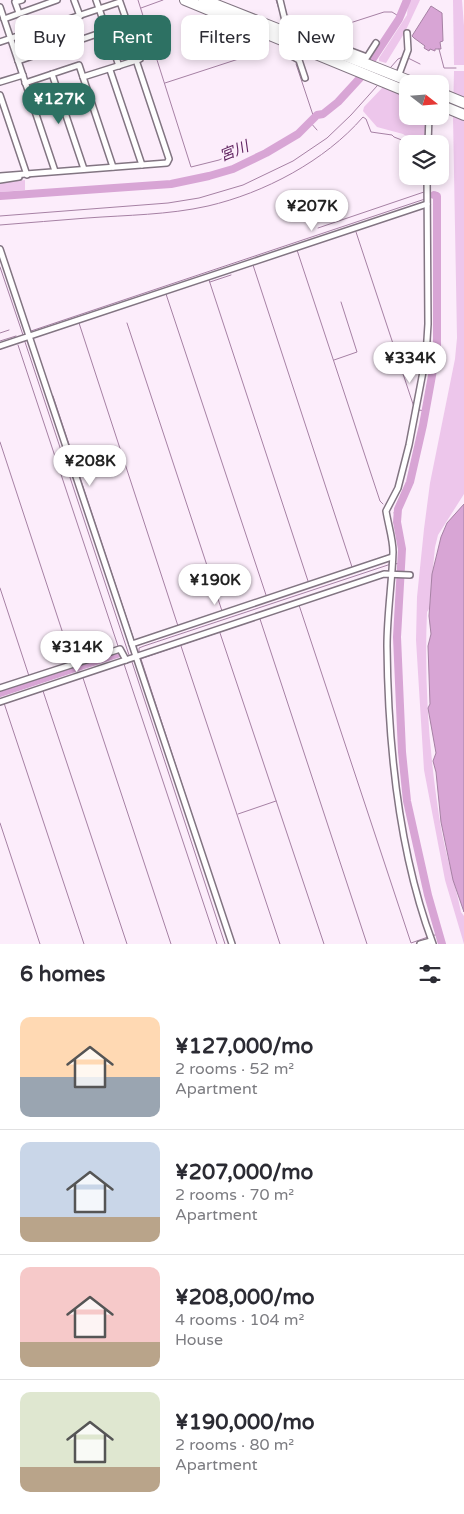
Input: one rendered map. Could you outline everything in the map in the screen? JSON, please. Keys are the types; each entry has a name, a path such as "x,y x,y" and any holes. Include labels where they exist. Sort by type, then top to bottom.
{"highway":[{"path":"184,0 279,34"},
{"path":"204,0 279,34"},
{"path":"348,60 399,87"},
{"path":"380,75 398,76"},
{"path":"449,96 464,102"},
{"path":"449,108 464,115"}],"street":[{"path":"19,14 15,2 22,0"},
{"path":"74,0 80,15"},
{"path":"96,0 101,15"},
{"path":"280,0 284,15"},
{"path":"4,19 53,1"},
{"path":"83,15 120,2 125,15"},
{"path":"0,7 55,171"},
{"path":"398,76 408,50 407,33"},
{"path":"18,61 94,35"},
{"path":"0,42 15,37"},
{"path":"353,56 367,57 376,43"},
{"path":"117,60 119,66"},
{"path":"0,176 167,163 169,161 136,60 83,78"},
{"path":"299,60 305,78"},
{"path":"25,83 79,65 113,167"},
{"path":"110,70 142,165"},
{"path":"52,74 84,169"},
{"path":"0,82 23,75"},
{"path":"0,96 27,173"},
{"path":"0,180 26,176 27,173"},
{"path":"420,944 432,939 417,895 404,833 389,724 387,639 393,551 386,511 398,488 409,445 426,356 428,336 427,185"},
{"path":"0,346 427,204"},
{"path":"0,249 26,338 132,644 131,658 232,944"},
{"path":"132,644 392,561"},
{"path":"0,702 384,574 407,575"},
{"path":"0,688 120,649 131,658"}],"shaded area":[{"path":"411,0 420,0 405,32 386,63 379,61 379,58 407,15 408,4"},
{"path":"453,0 462,0 464,65 454,65"},
{"path":"431,6 442,13 443,41 440,42 441,49 435,49 435,51 430,49 429,51 424,48 425,46 412,36"},
{"path":"454,71 464,71 464,494 438,535 435,547 429,609 427,612 426,665 430,744 436,796 445,845 461,912 464,916 464,944 445,880 424,770 416,640 417,597 430,483 455,359 457,338 453,116"},
{"path":"384,86 399,93 399,125 427,125 426,135 404,135 377,127 363,111 364,107"},
{"path":"25,180 25,190 0,192 0,183"},
{"path":"464,504 464,912 453,880 441,822 436,772 433,761 436,753 428,708 430,704 428,646 431,634 429,616 432,574 441,537 447,523"}],"waterway":[{"path":"138,0 191,167 219,160 240,151"},
{"path":"141,8 163,0"},
{"path":"276,0 281,15"},
{"name":"宮川","path":"0,196 171,184 233,169 266,153 298,134 317,115 323,114 338,102 360,78 399,19 407,0"},
{"path":"353,22 384,12 392,12 400,17"},
{"path":"439,49 444,68 456,68"},
{"path":"391,67 398,59 403,57"},
{"path":"408,58 420,64"},
{"path":"165,83 235,60"},
{"path":"296,64 314,118"},
{"path":"0,216 168,203 199,198 243,185 293,161 327,138 377,86"},
{"path":"0,225 163,213 193,209 229,200 272,184 312,161 331,148 363,117 366,119 371,132 392,135 399,139"},
{"path":"310,122 317,130"},
{"path":"318,228 424,192"},
{"path":"434,195 437,196 437,348 410,482 398,509 397,522 402,549 397,637 402,752 407,801 428,895 442,944"},
{"path":"31,331 425,199"},
{"path":"356,232 414,407"},
{"path":"297,250 380,501 383,504"},
{"path":"253,265 352,567"},
{"path":"0,267 23,335"},
{"path":"210,282 231,275"},
{"path":"209,280 308,581"},
{"path":"166,294 266,595"},
{"path":"334,360 357,352 341,302"},
{"path":"79,323 178,626"},
{"path":"127,323 222,611"},
{"path":"0,333 9,330"},
{"path":"0,341 16,336"},
{"path":"24,339 130,658"},
{"path":"18,345 118,646"},
{"path":"53,396 134,640"},
{"path":"419,410 425,411"},
{"path":"0,442 72,661"},
{"path":"395,564 400,563"},
{"path":"139,652 139,648 144,646 391,564"},
{"path":"0,588 29,676"},
{"path":"140,659 299,605 411,943 428,937"},
{"path":"260,619 367,944"},
{"path":"220,633 324,944"},
{"path":"181,646 280,944"},
{"path":"0,693 120,653"},
{"path":"141,659 233,940"},
{"path":"132,662 225,944"},
{"path":"0,705 125,663"},
{"path":"124,664 217,944"},
{"path":"83,678 171,944"},
{"path":"43,691 127,944"},
{"path":"4,703 84,944"},
{"path":"238,814 276,801"},
{"path":"0,823 40,944"},
{"path":"431,936 439,934"}]}
